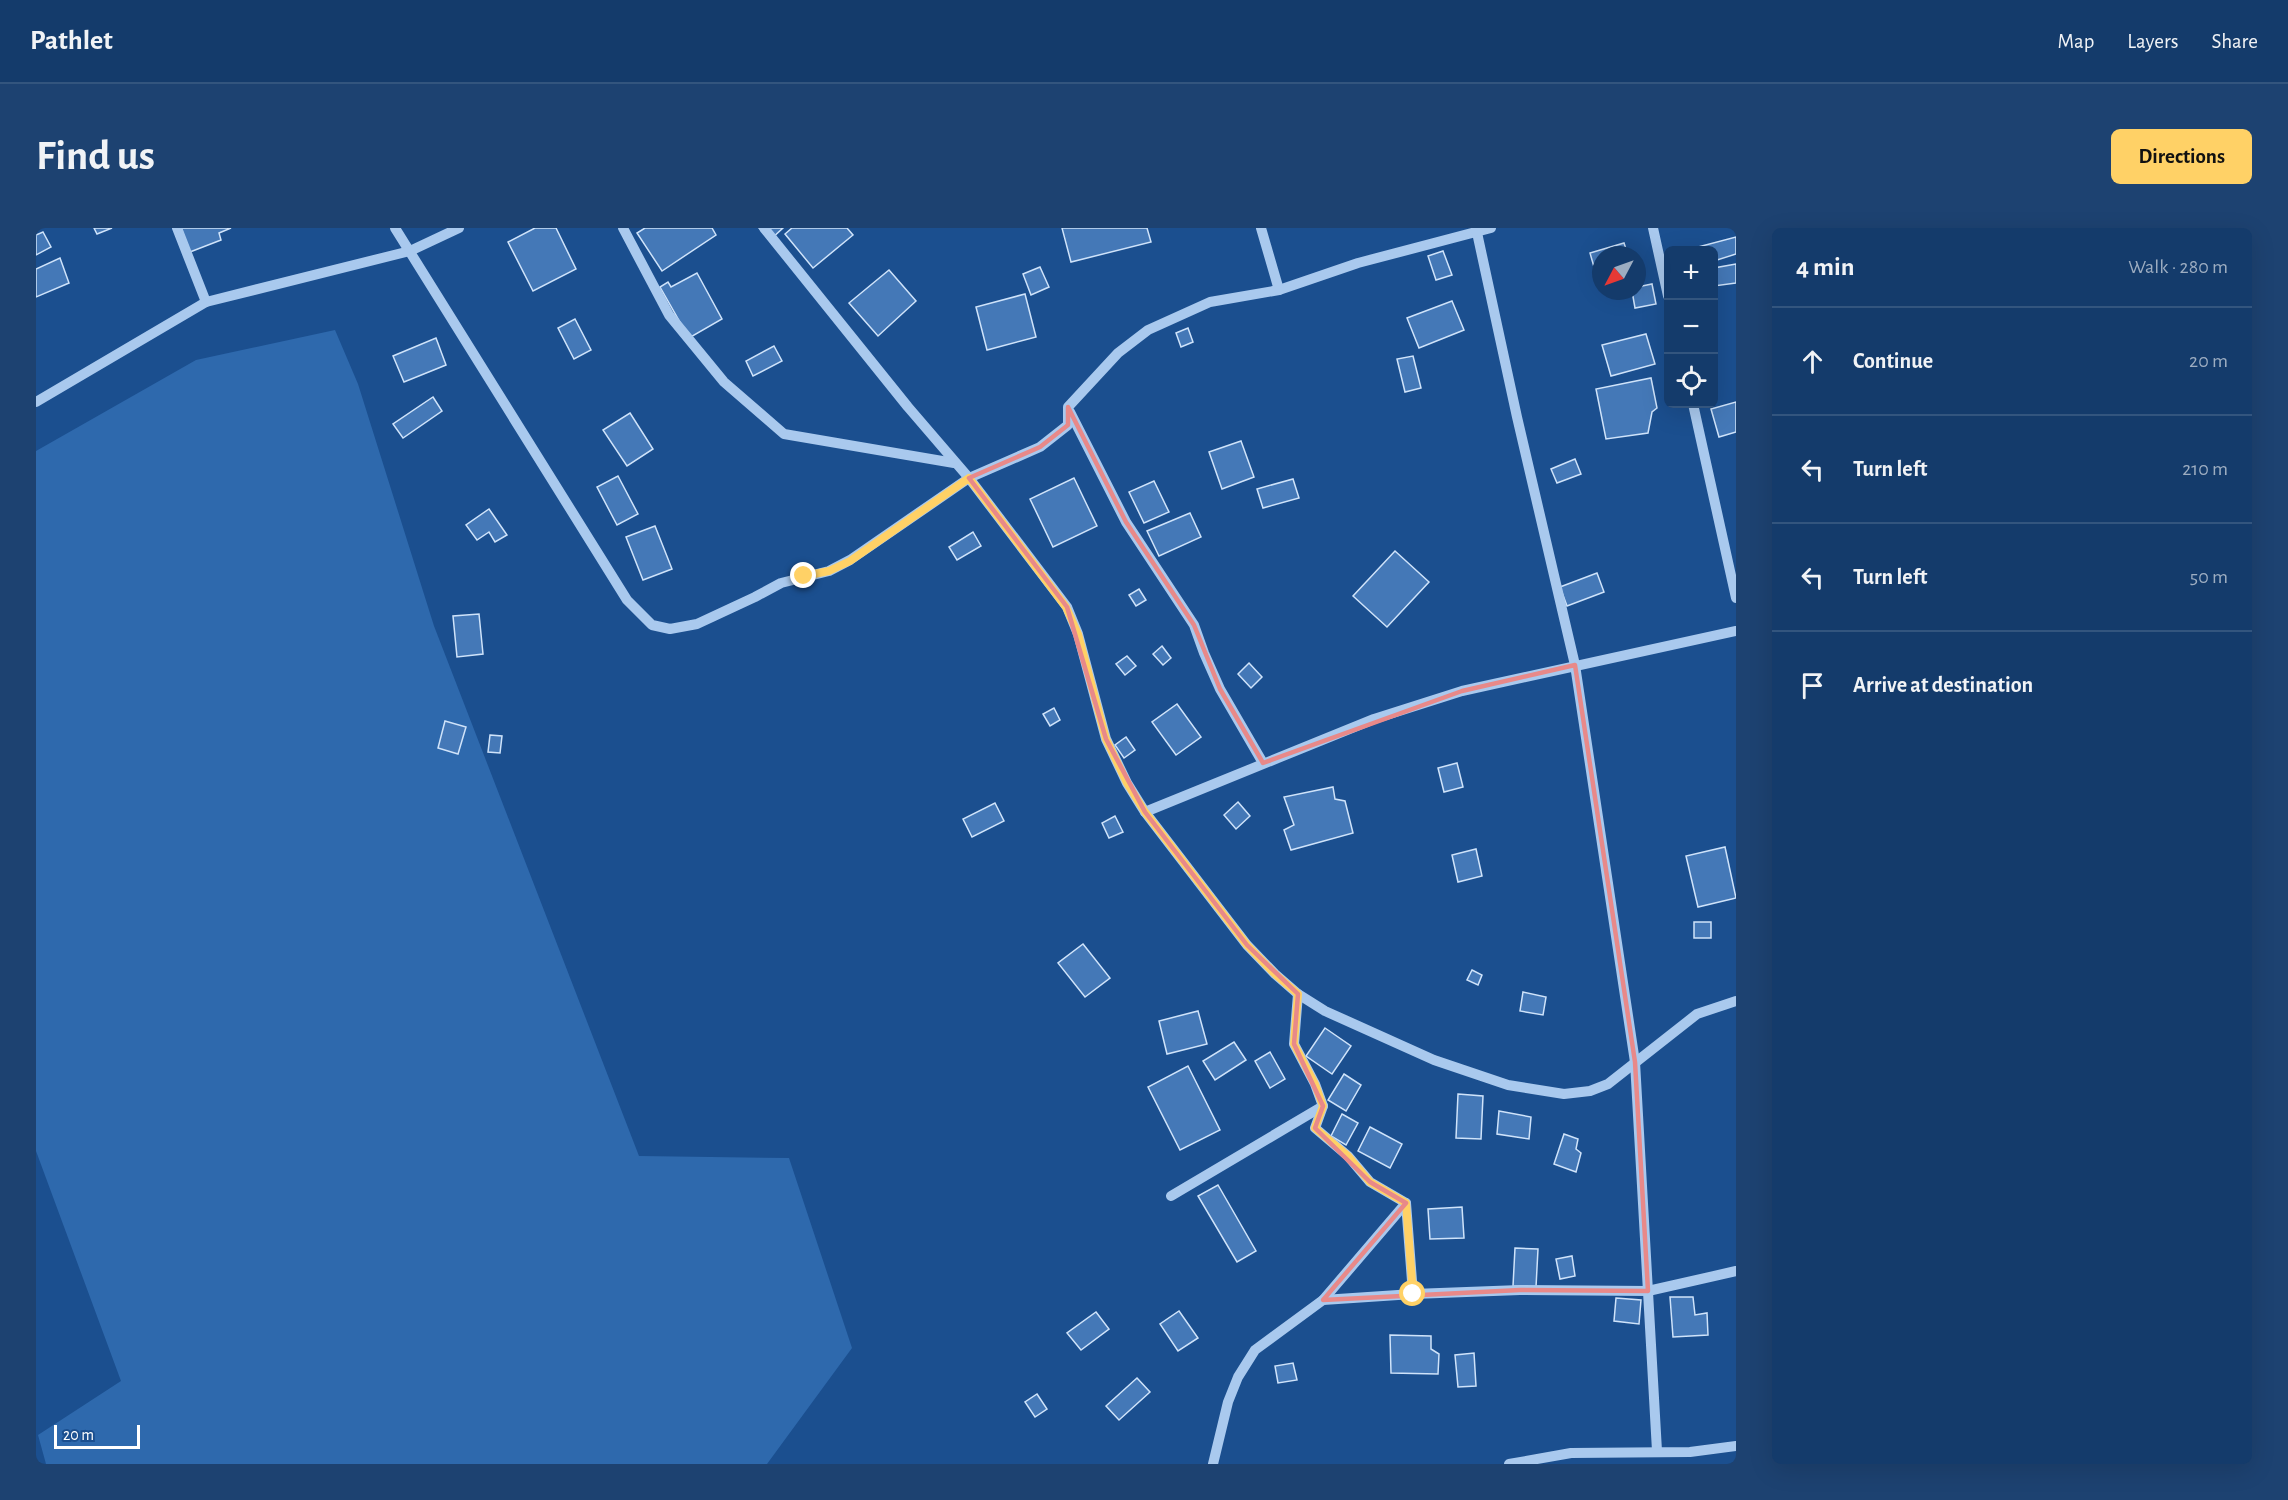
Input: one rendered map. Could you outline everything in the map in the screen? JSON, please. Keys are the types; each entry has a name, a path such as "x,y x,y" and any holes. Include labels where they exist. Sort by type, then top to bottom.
{"street":[{"path":"177,228 206,302"},
{"path":"395,228 627,600 652,625 670,629 697,624 781,583 829,571 850,561 969,478 1040,447 1068,425 1068,407 1118,353 1148,330 1210,302 1279,290 1358,263 1491,228"},
{"path":"36,402 206,302 410,251 459,228"},
{"path":"623,228 669,315 724,382 784,434 954,462"},
{"path":"764,228 969,478 1066,607 1078,634 1106,739 1127,783 1145,812 1247,945 1298,994 1325,1011 1434,1060 1508,1085 1564,1094 1590,1091 1608,1084 1697,1014 1736,1001"},
{"path":"1261,228 1279,290"},
{"path":"1653,228 1664,278"},
{"path":"1477,230 1517,417 1575,665 1635,1062 1657,1451"},
{"path":"1068,407 1126,522 1194,625 1204,654 1221,689 1263,764"},
{"path":"1694,408 1736,597"},
{"path":"1145,812 1374,719 1451,694 1736,631"},
{"path":"1298,994 1294,1044 1315,1084 1323,1106 1315,1128 1348,1156 1370,1182 1406,1203"},
{"path":"1171,1196 1323,1106"},
{"path":"1406,1203 1413,1294"},
{"path":"1213,1464 1228,1402 1238,1377 1255,1350 1323,1300 1406,1203"},
{"path":"1323,1300 1520,1290 1648,1291 1736,1271"},
{"path":"1509,1464 1571,1453 1690,1452 1736,1446"}],"highlighted area":[{"path":"1068,407 1126,522 1194,625 1220,689 1263,763 1462,691 1575,665 1635,1062 1648,1291 1520,1290 1323,1300 1406,1203 1370,1182 1315,1128 1323,1106 1294,1044 1298,994 1247,945 1145,812 1106,739 1067,607 969,478 1040,447 1068,425"}],"shaded area":[{"path":"335,330 358,384 434,626 639,1156 789,1158 852,1348 767,1464 46,1464 38,1435 121,1381 36,1151 36,451 196,360"}],"building":[{"path":"94,228 112,228 97,234"},
{"path":"181,228 231,228 219,233 221,240 190,252"},
{"path":"535,228 556,228 576,269 533,291 508,242"},
{"path":"645,228 712,228 716,235 662,271 637,233"},
{"path":"759,228 783,228 770,240"},
{"path":"792,228 847,228 853,235 813,268 785,234"},
{"path":"1062,228 1147,228 1151,242 1071,262"},
{"path":"43,232 51,247 36,255 36,235"},
{"path":"1736,237 1736,254 1718,260 1718,246 1702,246"},
{"path":"1443,251 1452,275 1436,280 1428,256"},
{"path":"60,258 69,283 36,297 36,269"},
{"path":"1736,264 1736,283 1718,285 1718,267"},
{"path":"1040,267 1049,287 1031,295 1023,274"},
{"path":"889,270 916,301 878,336 849,303"},
{"path":"697,273 722,319 689,338 660,287 668,282 671,287"},
{"path":"1652,284 1656,304 1635,308 1634,300 1646,300 1646,285"},
{"path":"1025,294 1036,337 987,350 976,307"},
{"path":"1452,301 1464,330 1419,348 1407,318"},
{"path":"575,319 591,350 574,359 558,328"},
{"path":"1188,328 1193,342 1181,347 1176,333"},
{"path":"1646,334 1655,364 1611,376 1602,345"},
{"path":"436,338 446,365 404,382 393,356"},
{"path":"774,346 782,361 753,376 746,361"},
{"path":"1413,356 1421,388 1405,392 1397,359"},
{"path":"1651,378 1657,408 1652,412 1648,433 1606,439 1596,389"},
{"path":"433,397 442,411 403,438 393,424"},
{"path":"1736,402 1736,432 1719,437 1711,409"},
{"path":"630,413 653,449 627,466 603,430"},
{"path":"1241,441 1254,477 1222,489 1209,452"},
{"path":"1575,459 1581,474 1557,483 1551,469"},
{"path":"618,476 638,514 617,525 597,487"},
{"path":"1074,478 1097,526 1053,547 1030,499"},
{"path":"1293,479 1299,498 1263,508 1257,489"},
{"path":"1154,481 1169,512 1144,523 1129,492"},
{"path":"489,509 507,535 495,542 489,532 477,540 466,525"},
{"path":"1190,513 1201,537 1159,556 1147,531"},
{"path":"655,526 672,569 643,580 626,537"},
{"path":"973,532 981,546 957,560 949,547"},
{"path":"1395,551 1429,582 1387,627 1353,596"},
{"path":"1597,573 1604,592 1567,606 1560,587"},
{"path":"1139,589 1146,600 1136,606 1129,595"},
{"path":"479,614 483,654 457,657 453,616"},
{"path":"1162,646 1171,658 1163,665 1153,654"},
{"path":"1127,656 1136,666 1125,675 1116,664"},
{"path":"1249,663 1262,677 1251,688 1238,674"},
{"path":"1177,704 1201,737 1176,755 1152,722"},
{"path":"1054,708 1060,720 1050,726 1043,714"},
{"path":"445,721 466,727 458,754 438,748"},
{"path":"490,735 502,736 500,753 488,752"},
{"path":"1126,737 1135,750 1124,758 1115,745"},
{"path":"1457,763 1463,787 1444,792 1438,768"},
{"path":"1333,787 1335,799 1345,801 1353,833 1291,850 1284,830 1294,825 1284,797"},
{"path":"1238,802 1250,816 1236,829 1224,815"},
{"path":"995,803 1004,821 972,837 963,819"},
{"path":"1115,816 1123,832 1109,838 1102,823"},
{"path":"1725,847 1736,898 1698,907 1686,856"},
{"path":"1476,849 1482,876 1458,882 1452,855"},
{"path":"1694,922 1711,922 1711,938 1694,938"},
{"path":"1083,944 1110,978 1085,997 1058,963"},
{"path":"1472,970 1482,975 1478,985 1467,980"},
{"path":"1523,992 1546,997 1543,1015 1520,1011"},
{"path":"1198,1011 1207,1044 1167,1054 1159,1021"},
{"path":"1325,1028 1351,1046 1332,1074 1306,1056"},
{"path":"1234,1042 1246,1060 1215,1080 1203,1061"},
{"path":"1270,1052 1285,1079 1270,1088 1255,1061"},
{"path":"1188,1066 1220,1130 1180,1150 1148,1087"},
{"path":"1344,1074 1361,1085 1346,1111 1328,1100"},
{"path":"1458,1094 1483,1096 1481,1139 1456,1138"},
{"path":"1499,1111 1531,1117 1529,1139 1497,1134"},
{"path":"1342,1114 1358,1123 1346,1145 1331,1136"},
{"path":"1370,1127 1402,1144 1390,1168 1358,1151"},
{"path":"1564,1134 1578,1139 1576,1149 1581,1153 1576,1172 1554,1164"},
{"path":"1218,1185 1256,1251 1237,1262 1198,1196"},
{"path":"1462,1207 1464,1238 1430,1239 1428,1209"},
{"path":"1515,1248 1538,1249 1536,1287 1513,1286"},
{"path":"1572,1256 1575,1276 1560,1279 1556,1259"},
{"path":"1670,1297 1693,1297 1695,1315 1707,1313 1708,1335 1673,1337"},
{"path":"1616,1298 1641,1300 1639,1324 1614,1321"},
{"path":"1179,1311 1198,1338 1178,1351 1160,1324"},
{"path":"1096,1312 1109,1329 1081,1350 1067,1333"},
{"path":"1390,1335 1431,1336 1431,1349 1439,1354 1438,1374 1391,1373"},
{"path":"1474,1353 1476,1386 1458,1387 1455,1355"},
{"path":"1293,1363 1297,1380 1278,1383 1275,1366"},
{"path":"1137,1378 1150,1392 1119,1420 1106,1406"},
{"path":"1037,1394 1047,1409 1035,1417 1025,1402"}],"route":[{"path":"804,576 829,571 850,561 969,478 1066,607 1078,634 1106,739 1127,783 1145,812 1247,945 1298,994 1294,1044 1315,1084 1323,1106 1315,1128 1348,1156 1370,1182 1406,1203 1413,1294"}]}
